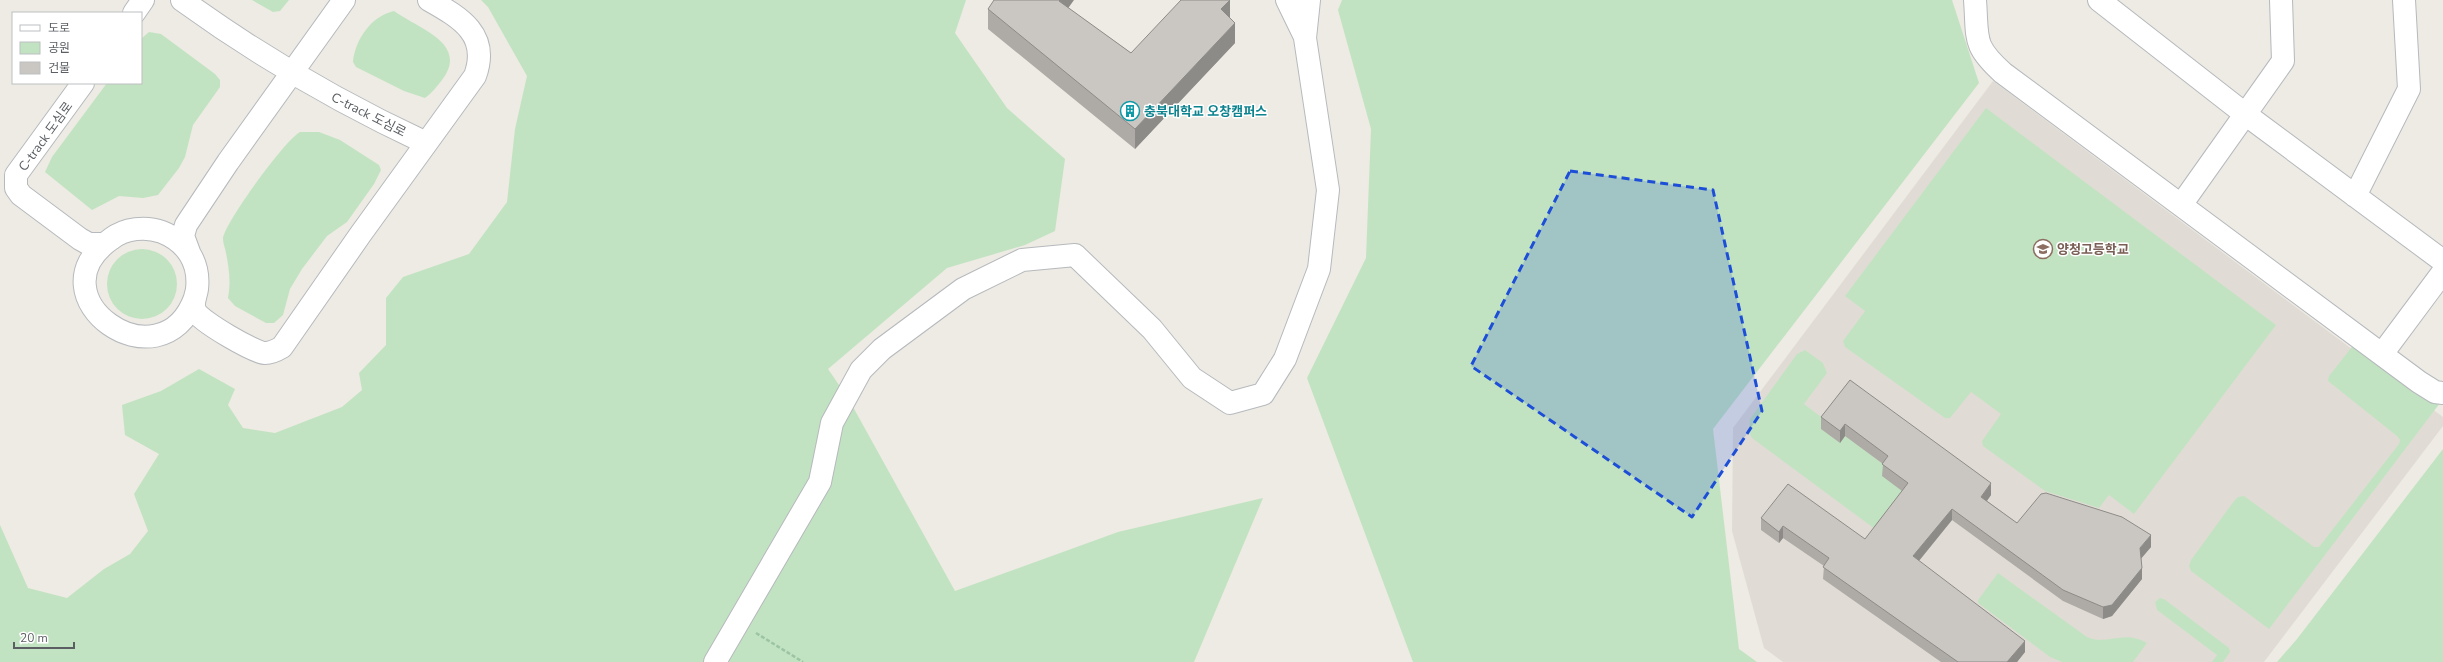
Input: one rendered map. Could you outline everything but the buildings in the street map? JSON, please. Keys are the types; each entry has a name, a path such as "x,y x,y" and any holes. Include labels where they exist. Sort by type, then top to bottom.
{"street":[{"path":"135,12 143,0"},
{"name":"C-track 도심로","path":"182,0 239,40 334,97 426,143"},
{"path":"209,324 190,319 178,323 160,333 139,336 128,335 109,326 92,308 88,299 86,278 98,252 128,230 159,231 177,229 189,219 344,0"},
{"path":"189,219 183,236 197,272 194,298 196,313 209,324 256,350 266,353 277,350 288,341 360,235 471,83 479,65 480,53 476,39 468,27 456,16 429,0"},
{"path":"1287,0 1305,38"},
{"path":"715,662 820,482 832,423 861,370 882,349 964,289 1022,260 1074,255 1152,329 1192,378 1230,403 1263,394 1284,359 1319,269 1323,237 1328,190 1305,38 1309,0"},
{"path":"1975,0 1978,46 1986,57 2003,72 2382,354 2435,392 2443,393"},
{"path":"2099,0 2245,114 2443,261"},
{"path":"2181,205 2282,61 2281,0"},
{"path":"2355,196 2410,90 2404,0"},
{"name":"C-track 도심로","path":"82,84 16,175 15,182 21,195 98,252"},
{"path":"159,231 174,237 189,252"},
{"path":"2382,354 2443,272"},
{"path":"178,323 188,312 194,298"}],"path":[{"path":"738,623 803,662"}],"highlighted area":[{"path":"1570,171 1713,190 1762,411 1692,517 1471,366"}],"shaded area":[{"name":"양청고등학교","path":"1993,81 2443,417 2443,426 2264,662 1783,662 1764,648 1732,531 1733,428"}],"green space":[{"path":"252,0 289,0 280,11 273,12"},
{"path":"481,0 966,0 955,33 1007,108 1065,159 1055,231 1025,245 947,268 828,369 848,398 955,591 1118,532 1263,498 1194,662 0,662 0,525 28,588 67,598 104,569 130,554 148,531 134,494 159,454 125,435 122,405 161,391 199,369 235,389 228,405 243,428 275,433 342,407 362,390 359,373 386,345 386,298 403,277 469,254 507,202 515,129 527,76 488,7"},
{"path":"1342,0 1952,0 1979,83 1713,429 1739,649 1757,662 1413,662 1307,378 1366,258 1371,129 1338,10"},
{"path":"394,11 437,38 445,46 450,56 449,67 442,80 425,98 404,91 356,67 353,62 357,45 366,30 378,18"},
{"path":"149,32 161,34 215,74 220,80 220,87 193,125 185,157 179,168 158,195 143,198 119,196 92,210 45,172 52,157 106,84 142,84 142,38"},
{"path":"1986,108 2276,325 2134,514 2109,495 2099,508 2045,491 1983,446 1982,441 2001,414 1971,392 1950,418 1945,418 1845,347 1843,341 1865,311 1845,296"},
{"path":"300,132 319,132 340,140 379,165 381,170 374,184 347,222 327,236 302,269 290,289 283,315 274,323 266,323 235,306 228,298 229,275 223,238 234,215 257,182 282,150"},
{"path":"135,249 149,249 162,255 171,264 175,270 177,284 175,298 167,309 156,317 149,319 135,319 128,317 117,309 109,298 107,291 107,277 109,270 117,259 128,251"},
{"path":"2359,338 2443,399 2269,629 2191,571 2189,566 2191,560 2234,501 2238,497 2244,496 2314,547 2319,547 2399,444 2400,440 2397,436 2328,381 2329,376"},
{"path":"1805,350 1823,363 1827,373 1804,404 1888,468 1908,495 1879,532 1752,438 1749,433 1750,419 1797,354"},
{"path":"2443,449 2443,662 2277,662 2297,639"},
{"path":"1998,573 2087,637 2102,640 2130,637 2147,643 2133,662 2062,662 2050,657 1978,603 1978,600"},
{"path":"2160,598 2164,599 2229,648 2230,652 2223,662 2212,662 2217,655 2157,610 2155,602"}],"place":[{"name":"충북대학교 오창캠퍼스","path":"1130,111"},
{"name":"양청고등학교","path":"2043,249"}]}
